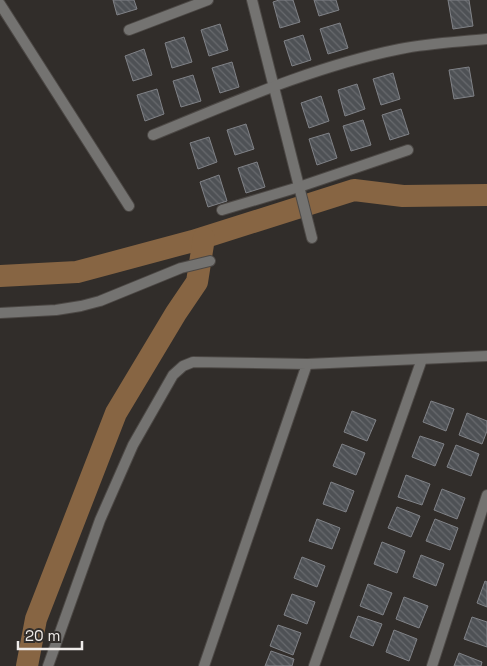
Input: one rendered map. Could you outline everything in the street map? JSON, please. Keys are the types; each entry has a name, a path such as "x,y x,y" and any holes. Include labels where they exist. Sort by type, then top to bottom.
{"street":[{"path":"129,30 208,0"},
{"path":"252,0 312,238"},
{"path":"0,4 129,206"},
{"path":"153,135 274,86 358,59 401,48 487,39"},
{"path":"222,210 300,192 408,150"},
{"path":"0,313 56,310 81,306 100,301 181,268 210,261"},
{"path":"48,666 104,511 133,445 173,376 183,366 193,362 307,364 487,356"},
{"path":"314,666 422,359"},
{"path":"204,666 307,364"},
{"path":"432,666 487,495"}],"building":[{"path":"113,0 134,0 137,9 117,15"},
{"path":"293,0 300,22 280,28 273,2"},
{"path":"314,0 336,0 339,10 319,16"},
{"path":"448,0 469,0 473,26 453,29"},
{"path":"340,23 348,48 328,54 320,29"},
{"path":"220,24 228,50 209,56 201,30"},
{"path":"303,35 311,60 292,66 284,41"},
{"path":"184,37 192,62 172,68 165,43"},
{"path":"144,49 152,75 133,81 125,56"},
{"path":"232,62 239,87 220,93 212,68"},
{"path":"469,67 474,96 454,99 449,70"},
{"path":"393,73 400,99 381,105 373,79"},
{"path":"193,75 201,101 181,107 173,81"},
{"path":"357,84 365,109 345,116 338,90"},
{"path":"157,89 164,114 145,121 137,95"},
{"path":"321,96 329,121 309,128 301,103"},
{"path":"401,109 409,134 390,140 382,115"},
{"path":"363,120 371,145 351,151 343,126"},
{"path":"246,124 254,149 235,155 227,130"},
{"path":"329,133 337,158 317,165 309,139"},
{"path":"209,137 217,162 198,169 190,143"},
{"path":"257,162 265,187 246,193 238,168"},
{"path":"219,175 227,201 208,207 200,182"},
{"path":"431,401 454,409 446,431 423,422"},
{"path":"352,411 376,420 367,441 344,432"},
{"path":"467,413 487,421 487,431 482,444 459,435"},
{"path":"420,436 444,444 435,466 412,457"},
{"path":"342,444 365,453 356,475 333,466"},
{"path":"456,445 479,454 471,476 447,467"},
{"path":"406,475 430,484 422,505 398,497"},
{"path":"331,482 354,491 346,512 323,504"},
{"path":"442,489 465,498 457,519 434,510"},
{"path":"397,507 420,516 411,537 388,528"},
{"path":"317,519 340,528 332,549 309,541"},
{"path":"435,519 458,528 450,550 426,541"},
{"path":"382,542 405,551 397,573 374,564"},
{"path":"421,555 444,564 436,586 413,577"},
{"path":"302,557 325,566 317,587 294,578"},
{"path":"485,581 487,582 487,607 477,603"},
{"path":"368,584 392,593 383,615 360,606"},
{"path":"292,594 315,602 307,624 284,615"},
{"path":"404,597 428,606 419,628 396,619"},
{"path":"358,616 382,624 373,646 350,637"},
{"path":"472,617 487,622 487,647 464,639"},
{"path":"278,625 301,633 293,655 270,646"},
{"path":"394,630 417,639 409,661 386,652"},
{"path":"271,651 294,659 292,666 265,666"},
{"path":"459,653 482,662 481,666 454,666"}],"waterway":[{"path":"0,276 77,272 193,241 354,190 403,196 487,195"},
{"path":"27,666 36,619 116,413 176,313 197,282 204,238"}]}
